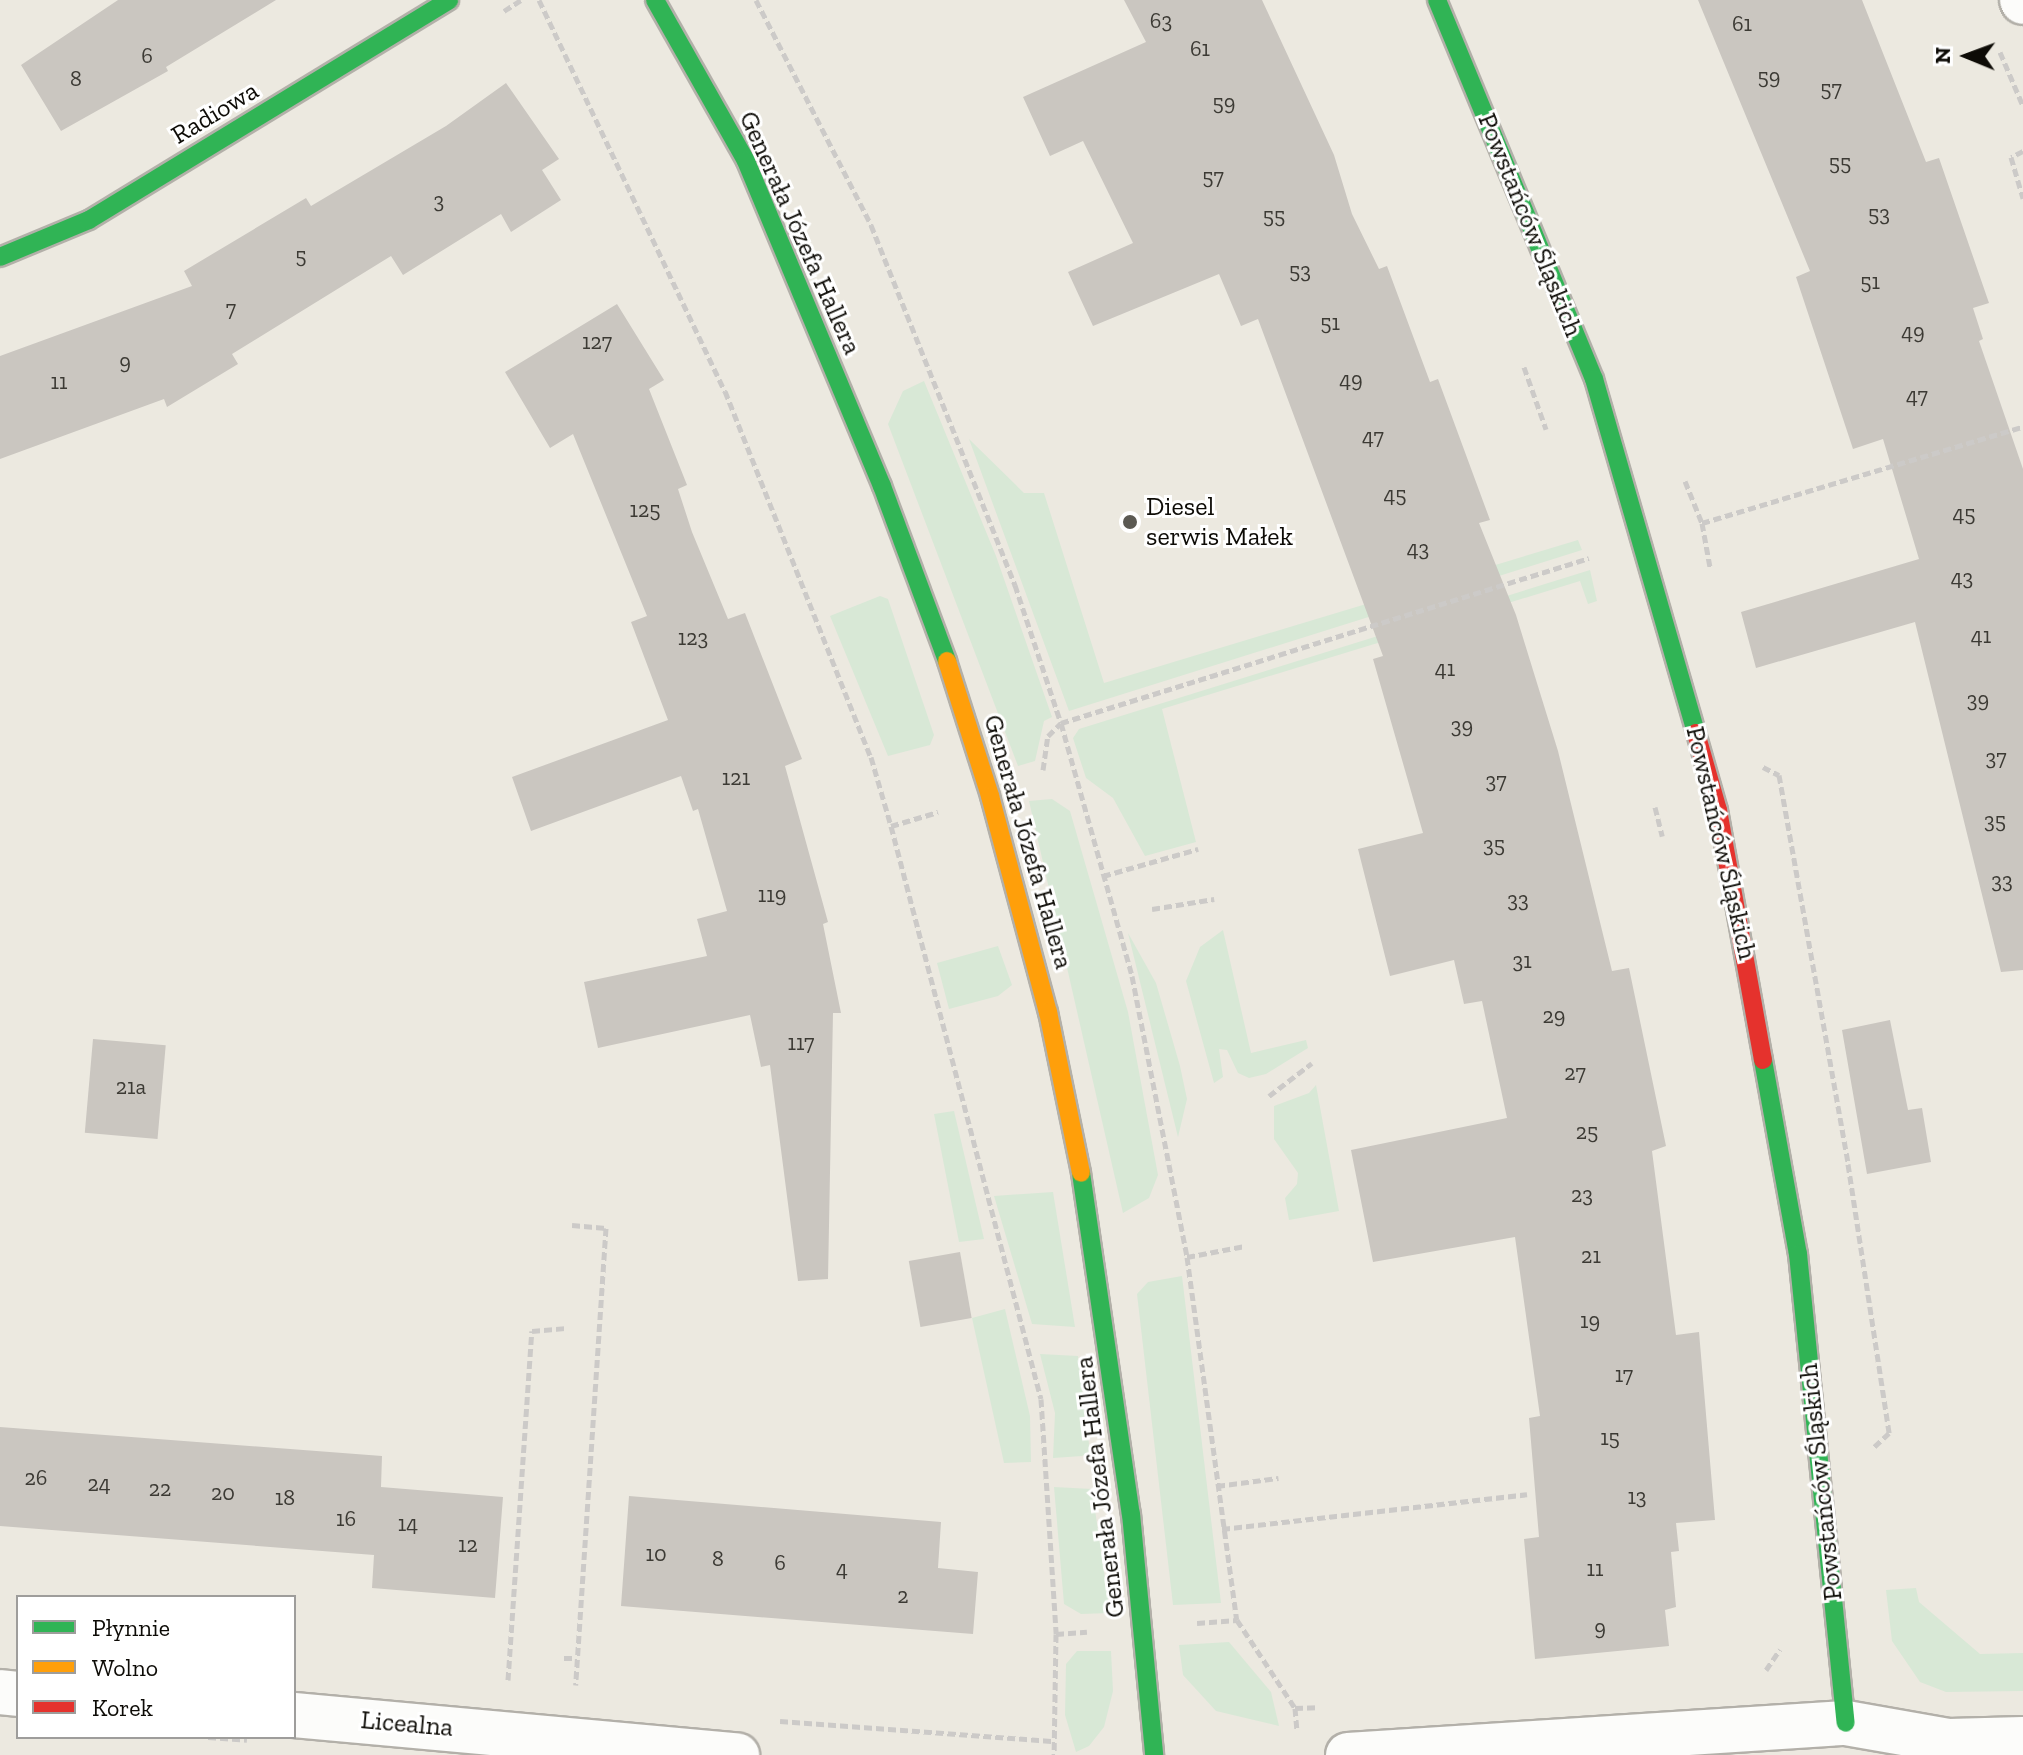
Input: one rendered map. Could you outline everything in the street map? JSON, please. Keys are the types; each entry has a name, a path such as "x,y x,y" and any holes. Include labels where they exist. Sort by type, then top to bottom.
{"street":[{"name":"Radiowa","path":"0,257 89,220 449,0"},
{"name":"Generała Józefa Hallera","path":"655,0 746,161 882,486 941,643 990,796 1048,1012 1098,1261 1131,1514 1154,1755"},
{"name":"Powstańców Śląskich","path":"1437,0 1594,379 1718,810 1798,1254 1846,1723"},
{"name":"Licealna","path":"296,1715 519,1744 737,1755"},
{"path":"1348,1755 1846,1723 1950,1748 2023,1739"}],"path":[{"path":"539,0 725,391 871,757 1041,1399 1056,1634 1054,1755"},
{"path":"2023,151 2011,157 2023,198"},
{"path":"1518,352 1550,440"},
{"path":"1697,526 2023,427"},
{"path":"1586,543 1596,573"},
{"path":"1061,723 1592,557"},
{"path":"1654,804 1665,850"},
{"path":"1103,876 1198,849"},
{"path":"1152,909 1214,899"},
{"path":"1269,1096 1312,1063"},
{"path":"572,1225 606,1228 574,1674 583,1696"},
{"path":"1187,1257 1245,1246"},
{"path":"501,1692 507,1685 514,1656 532,1331 565,1328"},
{"path":"1217,1486 1278,1478"},
{"path":"1222,1529 1527,1494"},
{"path":"1237,1620 1295,1708 1326,1707"},
{"path":"1763,1674 1783,1643"},
{"path":"564,1658 575,1658"},
{"path":"775,1721 1054,1741"}],"green space":[{"path":"924,381 996,556 1052,717 1044,721 1035,761 1018,766 888,424 903,391"},
{"path":"969,439 1024,493 1044,493 1104,683 1578,540 1582,550 1069,711"},
{"path":"1590,570 1597,601 1588,604 1580,581 1162,709 1196,842 1145,856 1113,798 1086,778 1073,738 1079,729"},
{"path":"880,596 888,599 934,735 930,745 888,756 830,616"},
{"path":"1052,799 1070,811 1128,1012 1158,1175 1149,1198 1123,1213 1029,801"},
{"path":"1223,930 1251,1053 1306,1040 1308,1048 1266,1074 1249,1078 1238,1073 1227,1050 1219,1049 1223,1077 1214,1083 1186,981 1200,947"},
{"path":"1128,933 1156,983 1180,1066 1187,1099 1178,1137"},
{"path":"998,946 1012,985 998,996 949,1009 937,963"},
{"path":"1316,1085 1339,1211 1289,1220 1285,1198 1297,1184 1298,1173 1274,1139 1274,1106 1309,1093"},
{"path":"954,1111 984,1239 959,1242 934,1114"},
{"path":"1053,1192 1075,1327 1032,1324 994,1196"},
{"path":"1182,1276 1221,1603 1173,1605 1137,1294 1148,1282"},
{"path":"1005,1309 1030,1416 1031,1462 1004,1463 972,1318"},
{"path":"1040,1354 1078,1356 1090,1452 1082,1456 1053,1458 1055,1413"},
{"path":"1054,1487 1092,1489 1110,1613 1081,1614 1064,1604"},
{"path":"1916,1588 1919,1602 1980,1654 2023,1653 2023,1691 1946,1692 1920,1682 1892,1641 1886,1590"},
{"path":"1229,1642 1271,1692 1279,1726 1216,1711 1183,1675 1179,1645"},
{"path":"1077,1651 1111,1651 1113,1691 1104,1727 1089,1746 1076,1752 1065,1715 1066,1664"}],"building":[{"path":"118,0 276,0 166,67 168,71 61,131 21,65"},
{"path":"1124,0 1262,0 1334,155 1352,214 1379,269 1387,266 1430,382 1438,379 1490,520 1479,523 1516,615 1558,751 1612,971 1629,968 1666,1146 1652,1151 1676,1335 1699,1332 1715,1520 1676,1523 1679,1551 1671,1552 1676,1607 1665,1610 1669,1646 1535,1659 1524,1539 1539,1537 1529,1418 1540,1416 1515,1237 1373,1262 1351,1150 1507,1118 1482,1001 1464,1004 1454,960 1390,976 1358,849 1423,833 1373,659 1383,656 1258,319 1241,326 1219,274 1093,326 1068,272 1133,243 1083,141 1050,156 1023,97 1146,42"},
{"path":"1698,0 1862,0 1926,162 1939,158 1989,303 1973,308 1983,339 1979,341 2023,469 2023,970 2001,972 1915,622 1756,668 1741,612 1919,559 1883,439 1853,449 1796,277 1810,271"},
{"path":"506,83 559,159 542,170 561,200 511,232 501,214 403,275 391,256 232,354 238,364 167,407 164,399 0,459 0,356 192,286 184,271 306,198 311,206 446,126"},
{"path":"617,304 664,380 649,389 687,485 678,489 692,532 728,619 745,613 802,759 785,766 828,922 823,924 841,1013 833,1013 828,1279 798,1281 770,1065 761,1067 750,1015 598,1048 584,982 707,956 697,919 727,911 698,809 693,811 681,776 531,831 512,777 668,720 631,622 647,616 573,434 550,448 505,372"},
{"path":"1890,1020 1908,1110 1922,1108 1931,1162 1867,1174 1842,1030"},
{"path":"93,1039 166,1045 158,1139 85,1133"},
{"path":"960,1252 972,1318 920,1327 909,1261"},
{"path":"0,1427 382,1456 381,1487 503,1497 495,1598 372,1588 374,1555 0,1526"},
{"path":"629,1496 941,1522 938,1568 978,1572 973,1634 621,1606"}],"traffic: fast":[{"path":"0,257 89,220 449,0"},
{"path":"655,0 746,161 882,486 947,661"},
{"path":"1437,0 1594,379 1696,733"},
{"path":"1763,1060 1798,1254 1846,1723"},
{"path":"1081,1173 1131,1514 1154,1755"}],"traffic: slow":[{"path":"947,661 990,796 1048,1012 1081,1173"}],"traffic: jam":[{"path":"1696,733 1718,810 1763,1060"}],"place":[{"name":"Diesel serwis Małek","path":"1130,522"}]}
